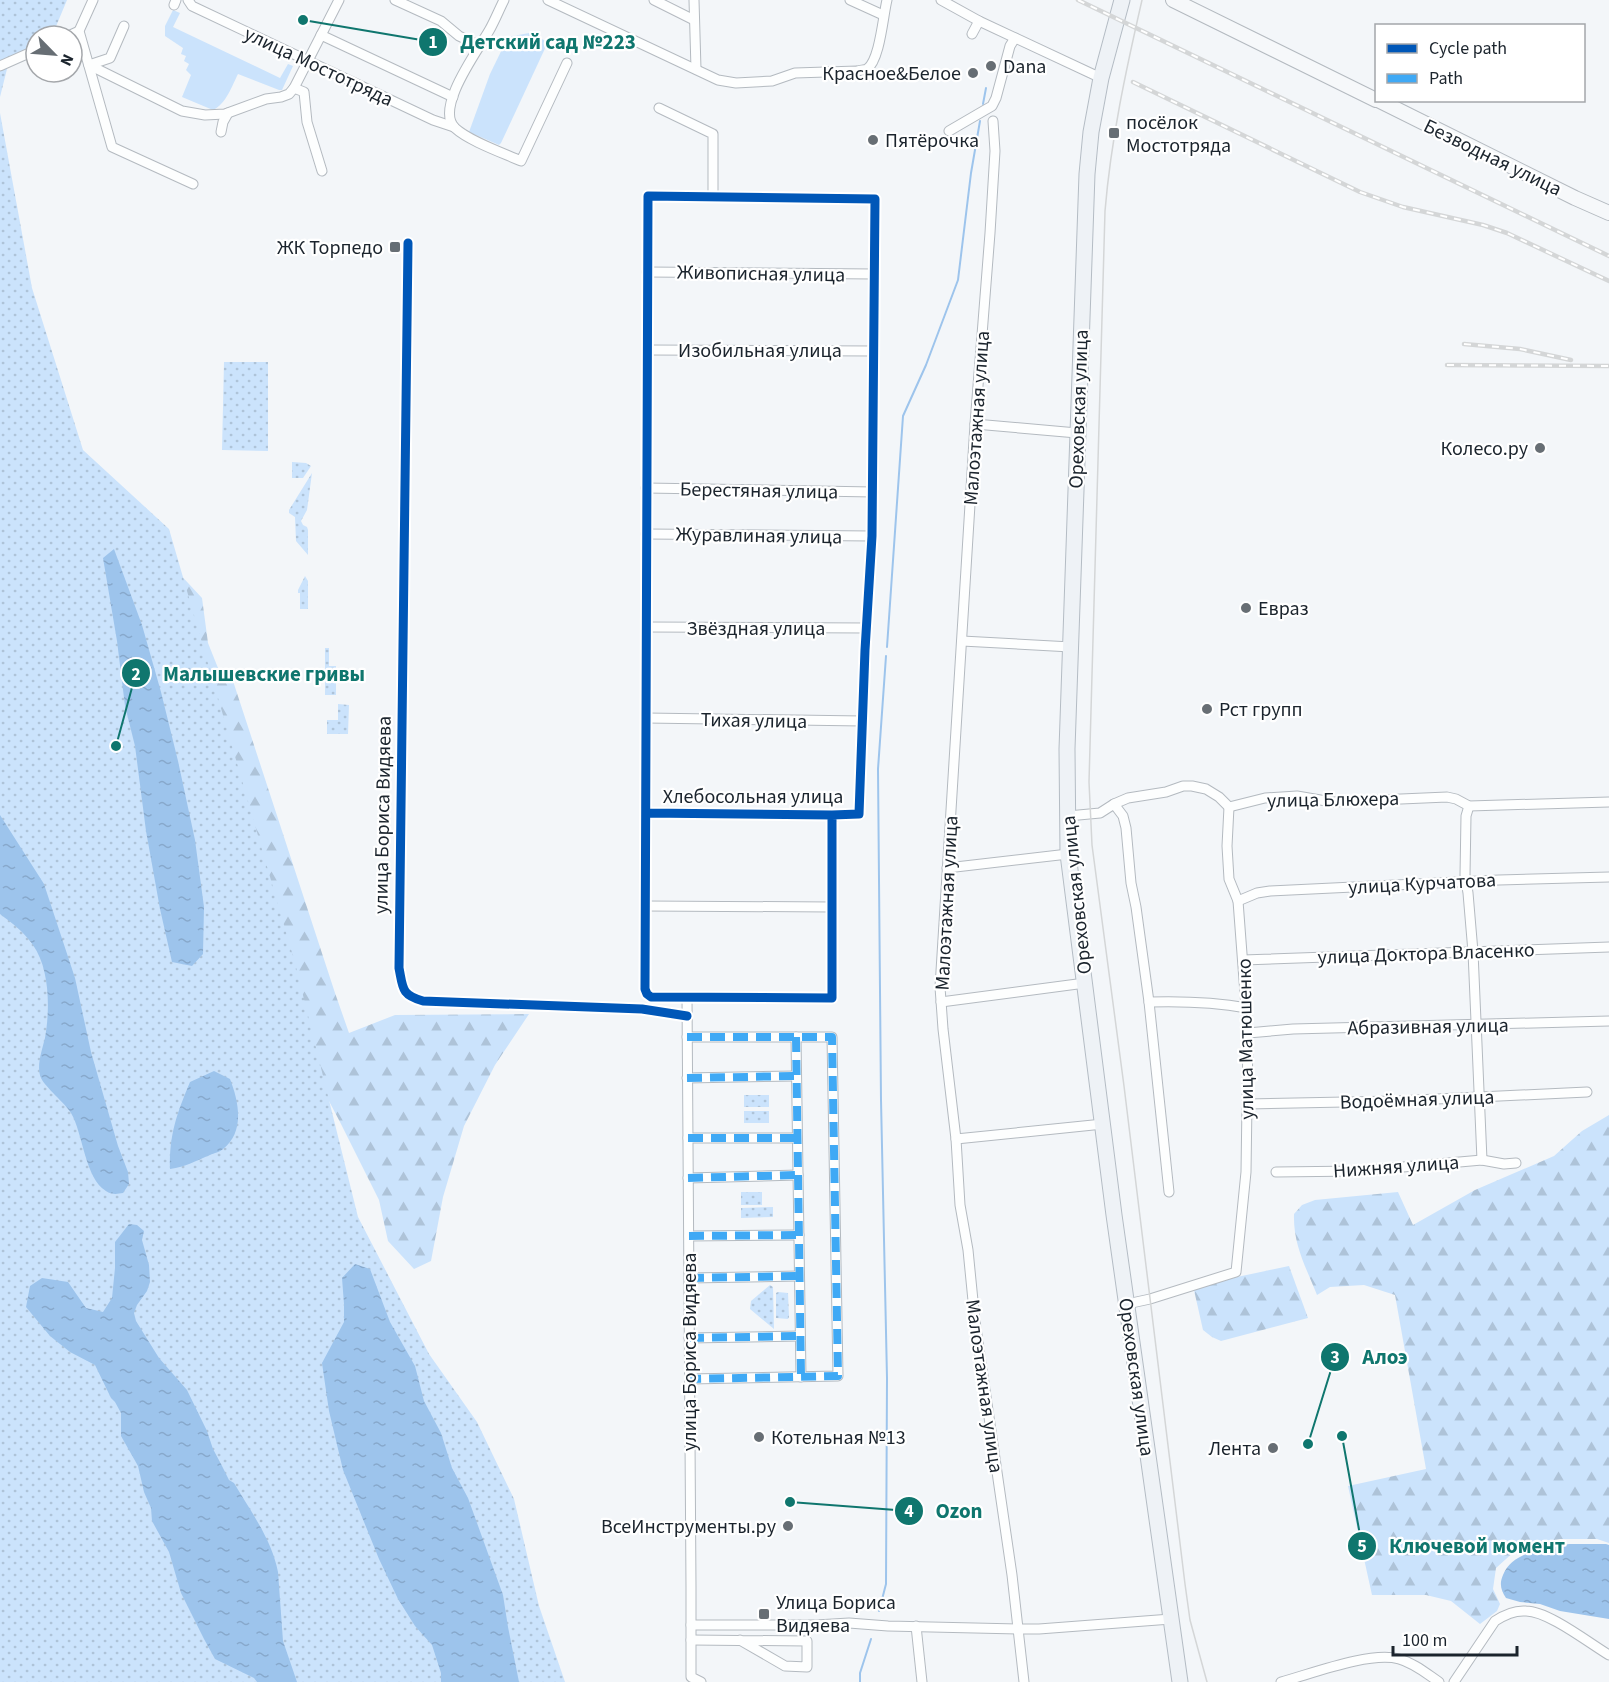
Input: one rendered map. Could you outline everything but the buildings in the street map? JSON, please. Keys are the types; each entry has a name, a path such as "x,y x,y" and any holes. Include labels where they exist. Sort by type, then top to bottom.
{"main road":[{"name":"Безводная улица","path":"1173,0 1375,99"},
{"name":"Ореховская улица","path":"1124,3 1101,78 1091,132 1087,174 1067,749 1068,854 1127,1304 1180,1682"},
{"name":"Безводная улица","path":"1381,102 1609,213"}],"street":[{"path":"82,24 93,0"},
{"name":"улица Мостотряда","path":"188,0 192,6 434,120 454,127 521,161 567,63"},
{"path":"90,65 187,113 205,116 228,113 266,99 289,94 339,0"},
{"path":"395,0 441,21 459,36 480,46"},
{"path":"454,127 449,116 453,97 504,0"},
{"path":"548,0 718,80 736,83 772,81 795,73 867,69 873,60 879,42 886,0"},
{"path":"654,0 694,20"},
{"path":"694,0 696,69"},
{"path":"849,0 883,15"},
{"path":"941,0 979,21 1101,78"},
{"path":"972,34 979,21"},
{"path":"90,65 110,58 124,26"},
{"path":"321,35 453,97"},
{"path":"949,131 992,106 1010,46 1015,38"},
{"path":"84,46 112,147 193,184"},
{"path":"0,66 24,55"},
{"path":"294,88 304,92 308,122 322,171"},
{"path":"660,108 713,134 713,197"},
{"path":"221,132 228,113"},
{"name":"Малоэтажная улица","path":"993,121 994,174 975,424 940,987 956,1139 960,1205 1012,1575 1024,1682"},
{"path":"832,815 832,998 687,998 651,997 647,994 645,989 648,196 875,199 872,536 862,722"},
{"name":"улица Бориса Видяева","path":"408,243 399,968 404,992 410,998 423,1000 642,1009 687,1016"},
{"name":"Живописная улица","path":"647,272 874,274"},
{"name":"Изобильная улица","path":"647,350 874,351"},
{"path":"975,424 1077,433"},
{"name":"Берестяная улица","path":"646,488 873,492"},
{"name":"Журавлиная улица","path":"646,534 872,536"},
{"name":"Звёздная улица","path":"646,627 867,628"},
{"path":"962,641 1071,647"},
{"name":"Тихая улица","path":"646,718 862,722"},
{"name":"Хлебосольная улица","path":"646,813 859,814 862,722"},
{"path":"1068,816 1100,813 1128,798 1166,792 1183,786 1206,789 1219,797 1228,807"},
{"name":"улица Блюхера","path":"1228,807 1265,798 1297,796 1332,802 1447,797 1468,806 1609,802"},
{"path":"1114,804 1123,816 1126,828 1131,883 1149,1002 1169,1192"},
{"path":"1468,806 1465,882 1473,952 1482,1160"},
{"name":"улица Матюшенко","path":"1127,1304 1236,1272 1245,1195 1248,1033 1238,901 1229,879 1228,807"},
{"path":"947,868 1068,854"},
{"name":"улица Курчатова","path":"1238,901 1269,891 1609,877"},
{"path":"646,906 832,907"},
{"name":"улица Доктора Власенко","path":"1243,960 1609,947"},
{"path":"941,1002 1085,982"},
{"name":"улица Бориса Видяева","path":"687,998 691,1677 701,1682"},
{"path":"1149,1002 1222,1003 1247,1008"},
{"name":"Абразивная улица","path":"1248,1033 1293,1029 1609,1021"},
{"path":"687,1036 832,1037 838,1352 838,1376 690,1379"},
{"path":"795,1037 801,1377"},
{"path":"687,1078 796,1076"},
{"name":"Водоёмная улица","path":"1247,1104 1480,1098 1587,1092"},
{"path":"956,1139 1103,1124"},
{"path":"688,1138 797,1138"},
{"name":"Нижняя улица","path":"1276,1172 1358,1171 1482,1160 1504,1164 1516,1163"},
{"path":"688,1178 798,1175"},
{"path":"689,1236 799,1235"},
{"path":"689,1278 800,1276"},
{"path":"689,1338 800,1336"},
{"path":"1454,1682 1495,1621 1515,1612 1527,1610 1540,1614 1609,1655"},
{"path":"691,1624 849,1623 1018,1629 1171,1619"},
{"path":"916,1626 922,1682"},
{"path":"691,1641 740,1640 807,1641 807,1667 785,1666 740,1640"},
{"path":"1281,1682 1351,1662 1391,1657 1413,1665 1440,1682"}],"green space":[{"path":"0,0 67,0 57,24 24,24 24,51 10,57 0,97"},
{"path":"173,10 180,13 173,27 280,78 288,64 293,66 282,90 238,74 225,99 213,110 182,97 191,75 186,70 189,64 184,61 186,56 181,54 183,48 165,36 165,26"},
{"path":"529,33 548,42 499,145 469,132 490,74 508,37"},
{"path":"0,113 32,288 83,450 169,529 295,963 358,1217 429,1354 477,1422 514,1499 539,1606 565,1682 0,1682"},
{"path":"224,362 268,362 268,451 222,450"},
{"path":"292,462 306,463 311,466 303,478 292,478"},
{"path":"312,473 307,510 301,521 308,530 308,555 296,541 295,517 289,513 289,510"},
{"path":"175,569 202,598 208,643 222,678 233,681 349,1033 395,1015 529,1014 495,1065 464,1126 443,1197 431,1261 414,1269 388,1241 379,1200 300,1046"},
{"path":"305,576 308,581 308,609 300,609 298,590"},
{"path":"325,648 329,648 329,666 336,666 336,695 325,695"},
{"path":"338,704 349,705 348,734 327,734 327,720 338,720"},
{"path":"744,1095 769,1095 769,1107 744,1107"},
{"path":"744,1111 769,1111 769,1123 744,1123"},
{"path":"1609,1115 1609,1543 1597,1539 1560,1539 1516,1550 1496,1568 1493,1589 1500,1604 1497,1611 1480,1624 1451,1601 1426,1595 1372,1595 1348,1486 1426,1469 1395,1295 1364,1285 1330,1287 1317,1295 1298,1246 1294,1214 1302,1205 1315,1200 1398,1192 1413,1225 1475,1190 1554,1156 1582,1131"},
{"path":"741,1192 762,1192 762,1205 741,1205"},
{"path":"773,1207 773,1217 741,1218 741,1208"},
{"path":"1289,1266 1308,1318 1221,1341 1203,1330 1194,1290 1237,1277"},
{"path":"770,1285 773,1287 774,1329 750,1309 751,1301"},
{"path":"776,1293 788,1293 788,1319 776,1318"}],"water":[{"path":"114,549 142,625 161,692 195,840 204,907 203,954 192,966 172,962 160,909 146,831 135,746 125,706 103,558"},
{"path":"0,815 44,884 75,978 91,1052 118,1146 128,1172 129,1184 123,1193 106,1191 93,1177 71,1113 41,1078 39,1064 48,1015 46,978 39,955 33,945 22,932 0,914"},
{"path":"214,1071 230,1079 233,1088 238,1107 235,1134 220,1151 170,1169 175,1124 190,1082"},
{"path":"129,1224 137,1225 144,1231 142,1240 149,1265 150,1282 134,1313 136,1321 159,1358 187,1390 229,1480 234,1483 247,1504 271,1548 278,1572 283,1641 297,1682 257,1682 254,1678 215,1659 181,1593 169,1552 152,1521 151,1508 144,1492 138,1466 121,1436 121,1413 95,1365 70,1352 50,1336 26,1307 30,1286 42,1278 68,1282 86,1308 103,1312 112,1298 115,1242"},
{"path":"355,1264 370,1269 390,1322 415,1366 424,1401 441,1433 452,1468 468,1498 503,1595 519,1682 441,1682 441,1673 432,1645 415,1626 398,1599 343,1470 329,1411 322,1363 344,1322 342,1278"},
{"path":"1569,1544 1609,1545 1609,1619 1520,1602 1506,1598 1504,1595 1501,1581 1514,1561 1531,1552"}],"waterway":[{"path":"983,104 986,88"},
{"path":"887,647 903,416 926,365 958,280 980,121"},
{"path":"879,1611 886,1584 887,1378 881,1100 878,769 886,656"},
{"path":"860,1682 860,1673 871,1639"}],"tram line":[{"path":"1142,0 1115,131 1105,211 1089,782 1092,845 1185,1584 1190,1620 1207,1682"}],"railway":[{"path":"1078,0 1609,256"},
{"path":"1133,82 1360,192 1403,207 1483,225 1507,233 1609,281"},
{"path":"1464,344 1520,349 1571,360"},
{"path":"1447,365 1609,366"}],"marked path":[{"path":"687,1037 832,1037 838,1376 690,1379"},
{"path":"796,1037 801,1377"},
{"path":"687,1078 796,1076"},
{"path":"688,1138 797,1138"},
{"path":"688,1178 798,1175"},
{"path":"689,1236 799,1235"},
{"path":"689,1278 799,1276"},
{"path":"689,1338 800,1336"}],"cycle path":[{"path":"646,813 859,814 872,536 875,199 648,196 645,989 647,994 651,997 832,998 832,815"},
{"path":"408,243 399,968 404,990 423,1001 642,1009 687,1016"}],"place":[{"name":"Детский сад №223","path":"303,20"},
{"name":"Dana","path":"991,66"},
{"name":"Красное&Белое","path":"973,73"},
{"name":"посёлок Мостотряда","path":"1114,133"},
{"name":"Пятёрочка","path":"873,140"},
{"name":"ЖК Торпедо","path":"395,247"},
{"name":"Колесо.ру","path":"1540,448"},
{"name":"Евраз","path":"1246,608"},
{"name":"Рст групп","path":"1207,709"},
{"name":"Малышевские гривы","path":"116,746"},
{"name":"Ключевой момент","path":"1342,1436"},
{"name":"Котельная №13","path":"759,1437"},
{"name":"Алоэ","path":"1308,1444"},
{"name":"Лента","path":"1273,1448"},
{"name":"Ozon","path":"790,1502"},
{"name":"ВсеИнструменты.ру","path":"788,1526"},
{"name":"Улица Бориса Видяева","path":"764,1614"}]}
